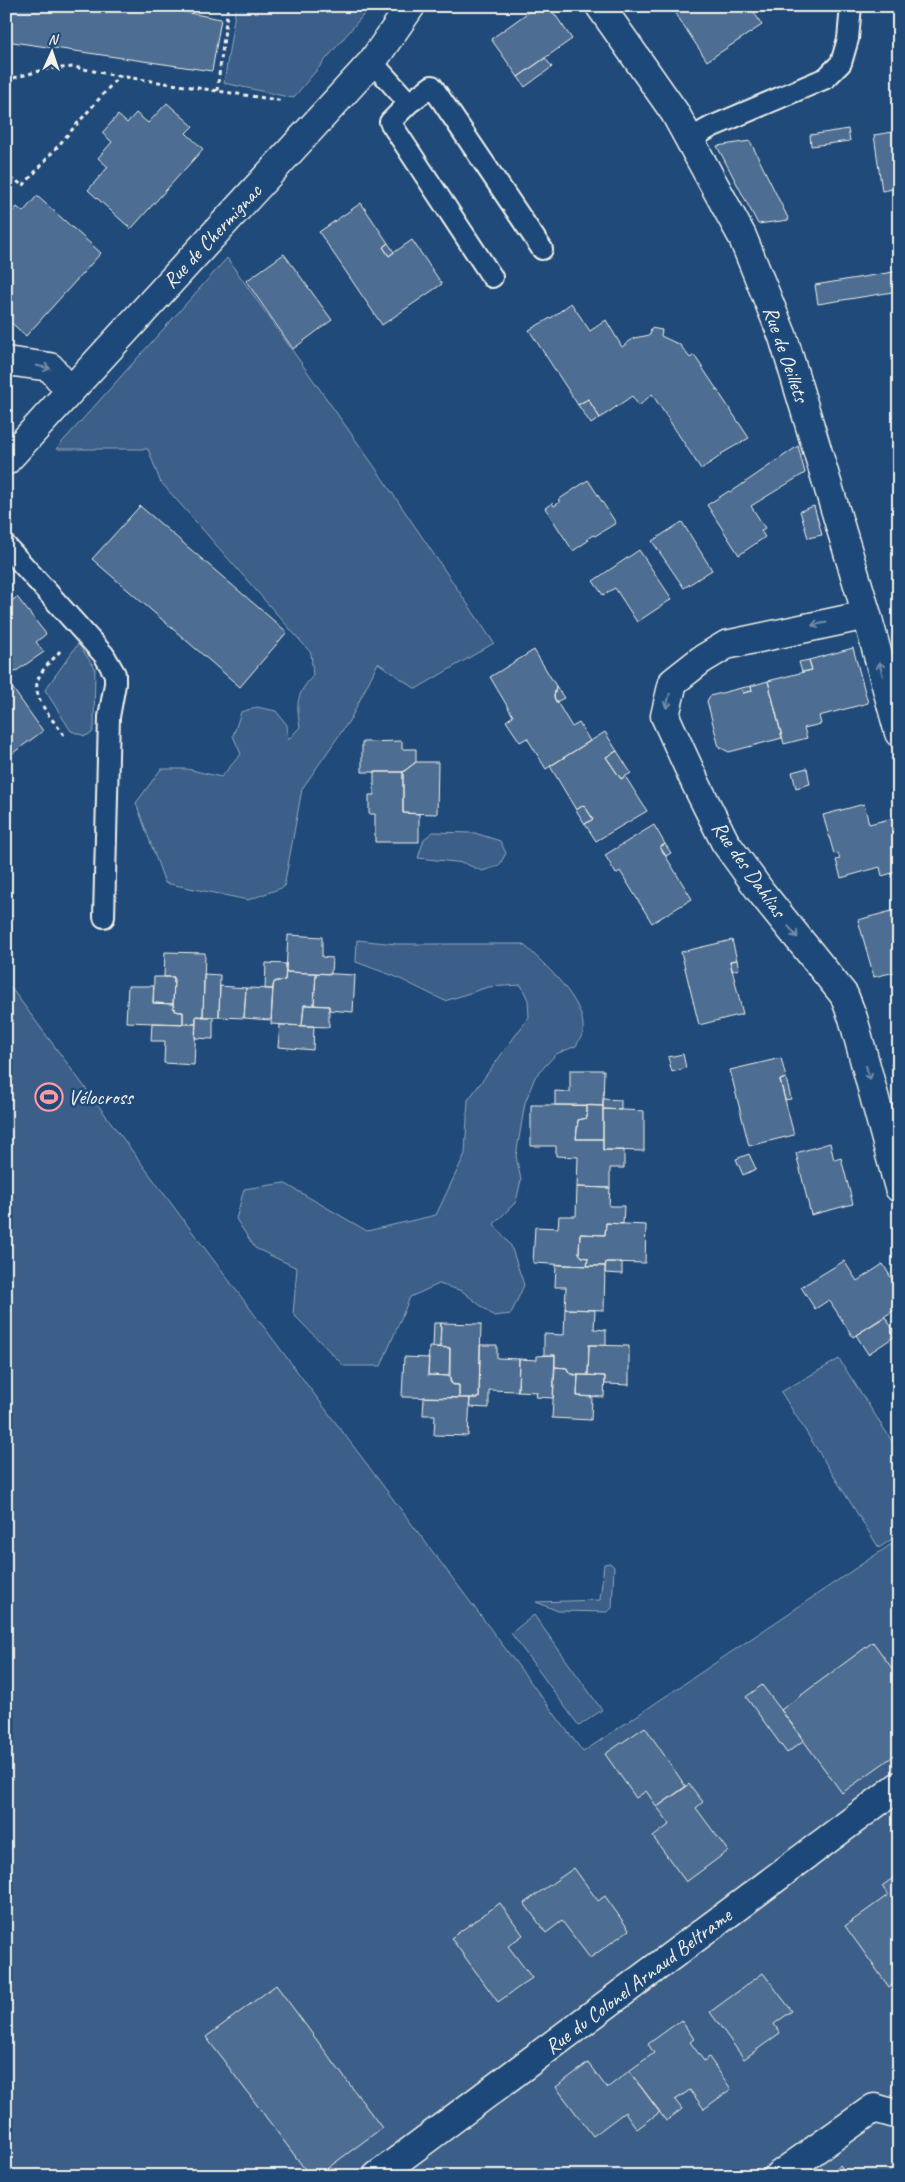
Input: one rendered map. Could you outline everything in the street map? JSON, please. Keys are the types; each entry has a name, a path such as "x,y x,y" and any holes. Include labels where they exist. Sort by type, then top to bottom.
{"street":[{"name":"Rue de Chermignac","path":"6,461 372,62 411,6"},
{"name":"Rue de Oeillets","path":"600,6 675,113 742,236 783,337 867,615 899,733"},
{"path":"6,361 50,367 70,390"},
{"name":"Rue des Dahlias","path":"867,615 726,645 701,660 673,682 665,716 725,842 761,892 844,995 853,1018 899,1188"},
{"name":"Rue du Colonel Arnaud Beltrame","path":"377,2176 899,1786"},
{"path":"778,2176 874,2108 899,2115"}],"lane":[{"path":"690,139 711,127 826,78 841,63 848,39 852,6"},
{"path":"372,62 409,103"},
{"path":"492,277 390,122 409,103 432,86 542,249"},
{"path":"6,546 104,655 115,674 109,717 104,917"}],"path":[{"path":"217,91 228,6"},
{"path":"6,80 47,69 74,67 284,102"},
{"path":"6,188 14,179 23,186 119,76"},
{"path":"64,735 40,699 37,682 42,672 80,628"}],"shaded area":[{"path":"236,6 371,6 293,98 224,83"},
{"path":"227,258 374,466 494,643 416,689 378,663 351,718 302,789 284,887 248,900 165,883 136,803 161,769 187,769 221,777 241,754 233,736 241,712 257,707 276,711 287,725 288,740 300,727 298,706 300,694 313,676 311,653 160,481 148,449 56,449"},
{"path":"78,644 95,668 94,727 92,733 85,736 71,731 45,690"},
{"path":"433,832 475,833 500,841 506,853 499,866 482,871 464,863 418,858 424,839"},
{"path":"357,940 396,944 523,944 552,972 571,996 582,1020 583,1032 576,1046 556,1054 535,1077 525,1103 516,1156 521,1180 516,1202 494,1224 511,1246 524,1285 511,1314 494,1316 462,1291 439,1284 410,1297 381,1366 344,1366 293,1314 297,1268 255,1248 236,1219 244,1189 284,1183 367,1231 436,1215 465,1154 468,1100 529,1017 528,1000 521,985 488,987 445,1001 394,976 356,962"},
{"path":"6,981 583,1752 899,1539 899,2176 6,2176"},
{"path":"839,1359 899,1452 899,1534 879,1548 781,1392"},
{"path":"610,1563 614,1567 612,1608 607,1612 558,1611 536,1602 600,1600 604,1564"},
{"path":"534,1615 602,1710 579,1726 511,1633"}],"building":[{"path":"6,6 173,6 173,10 221,19 212,71 6,41"},
{"path":"537,6 549,6 572,39 518,77 491,39"},
{"path":"688,6 750,6 762,25 707,61 676,14"},
{"path":"545,58 552,67 525,87 518,77"},
{"path":"167,103 193,126 186,133 203,149 131,229 88,190 108,167 98,158 112,142 102,133 118,115 127,123 136,113 148,123"},
{"path":"848,129 850,141 811,146 810,135"},
{"path":"899,131 899,188 882,191 874,135"},
{"path":"750,141 789,220 758,224 717,146"},
{"path":"37,196 101,253 26,336 6,318 6,218 17,207 23,212"},
{"path":"361,203 388,243 383,247 389,256 412,240 442,284 382,325 319,232"},
{"path":"388,243 394,252 389,256 383,247"},
{"path":"284,254 332,320 293,349 246,281"},
{"path":"899,271 899,291 818,304 815,285"},
{"path":"571,303 590,331 606,320 622,347 634,338 650,335 651,328 662,330 661,336 680,345 690,358 694,355 749,438 721,454 701,469 652,394 639,406 632,396 600,418 588,399 578,405 529,330 554,316"},
{"path":"588,399 600,418 591,424 578,405"},
{"path":"798,446 805,473 751,506 765,528 761,531 765,537 739,555 707,505 729,491 731,492"},
{"path":"588,480 616,523 595,536 593,535 573,551 545,508 552,503 554,506 560,502 558,500"},
{"path":"140,506 287,632 240,687 92,559"},
{"path":"814,506 822,535 808,538 800,511"},
{"path":"682,522 712,570 684,588 652,541"},
{"path":"639,550 672,599 637,622 615,588 603,595 593,581"},
{"path":"17,597 46,634 36,642 44,652 6,678 6,605"},
{"path":"853,648 868,703 819,716 821,724 804,728 807,738 784,744 768,681 812,670 809,660"},
{"path":"534,650 556,686 554,697 572,727 579,723 590,741 546,769 527,738 520,742 506,721 513,716 490,677"},
{"path":"809,660 812,670 802,672 799,662"},
{"path":"6,679 43,731 6,758"},
{"path":"768,681 782,738 729,752 719,747 707,701 710,696 741,688 743,693 752,691 751,686"},
{"path":"556,686 564,698 556,702 554,697"},
{"path":"751,686 752,691 743,693 741,688"},
{"path":"605,732 617,751 606,757 621,779 625,776 647,811 596,841 585,824 593,819 584,805 576,810 550,766"},
{"path":"402,741 402,749 416,749 416,762 403,772 362,772 362,742"},
{"path":"617,751 631,773 621,779 606,757"},
{"path":"416,762 438,762 437,814 403,813 403,772"},
{"path":"807,768 810,784 796,788 792,772"},
{"path":"374,772 403,772 403,813 419,814 419,842 375,842 375,814 369,814 369,795 374,795"},
{"path":"864,804 869,824 898,817 899,871 882,876 880,867 841,878 836,860 840,859 838,853 834,854 823,815"},
{"path":"584,805 593,819 585,824 576,810"},
{"path":"654,825 665,844 660,847 692,899 652,923 620,871 616,874 605,855"},
{"path":"665,844 671,853 666,856 660,847"},
{"path":"899,909 899,971 874,977 858,920"},
{"path":"288,935 322,937 322,957 332,958 331,974 286,972"},
{"path":"732,940 737,960 730,961 743,1014 699,1025 681,952"},
{"path":"165,952 205,953 203,1017 196,1016 196,1024 183,1024 183,1012 178,1012 173,1008 174,977 164,977"},
{"path":"737,960 739,969 732,971 730,961"},
{"path":"266,963 286,964 285,980 274,982 273,989 265,989"},
{"path":"286,972 316,973 314,1005 304,1005 302,1026 271,1024 273,985 276,981 285,980"},
{"path":"316,973 355,975 353,1012 329,1010 329,1006 314,1005"},
{"path":"204,974 220,975 219,1017 203,1017"},
{"path":"154,977 174,977 173,1004 153,1003"},
{"path":"128,986 154,986 153,1003 173,1004 175,1011 183,1012 183,1024 126,1022"},
{"path":"220,986 246,988 244,1018 219,1017"},
{"path":"246,988 273,989 271,1020 244,1018"},
{"path":"304,1005 329,1006 329,1027 302,1026"},
{"path":"196,1016 213,1017 213,1039 195,1038"},
{"path":"152,1023 196,1024 194,1065 164,1063 165,1041 151,1041"},
{"path":"280,1025 314,1026 313,1050 278,1047"},
{"path":"683,1054 686,1068 672,1072 668,1057"},
{"path":"781,1058 786,1078 780,1080 794,1135 749,1146 730,1070"},
{"path":"899,1062 899,1093 891,1064"},
{"path":"570,1070 604,1070 603,1106 555,1105 555,1091 570,1092"},
{"path":"786,1078 791,1099 785,1100 780,1080"},
{"path":"603,1099 621,1100 621,1110 603,1109"},
{"path":"531,1105 587,1105 587,1118 578,1120 576,1139 603,1139 603,1150 624,1150 624,1168 610,1168 610,1188 577,1187 578,1157 556,1156 556,1146 531,1146"},
{"path":"587,1105 603,1106 603,1139 576,1139 578,1120 587,1118"},
{"path":"603,1109 644,1111 644,1151 603,1150"},
{"path":"830,1143 834,1160 841,1158 853,1204 811,1215 796,1153"},
{"path":"749,1154 756,1169 743,1175 736,1159"},
{"path":"577,1187 610,1188 609,1206 624,1206 623,1224 606,1223 605,1235 580,1234 579,1253 582,1257 588,1258 587,1266 533,1263 535,1227 558,1228 559,1216 576,1216"},
{"path":"606,1223 646,1225 645,1263 606,1262 605,1266 587,1266 588,1258 582,1257 579,1253 580,1234 605,1235"},
{"path":"844,1261 857,1281 883,1264 899,1291 899,1307 853,1337 829,1300 815,1309 801,1287"},
{"path":"606,1262 622,1262 622,1274 605,1273"},
{"path":"556,1265 605,1266 604,1310 565,1309 566,1287 555,1287"},
{"path":"565,1309 595,1310 594,1329 606,1330 606,1345 589,1345 588,1375 574,1375 568,1372 567,1368 555,1367 555,1355 544,1355 544,1334 564,1335"},
{"path":"885,1317 897,1335 868,1354 856,1335"},
{"path":"434,1323 441,1323 440,1347 433,1347"},
{"path":"441,1323 481,1324 479,1398 459,1398 459,1385 453,1385 450,1382 450,1348 440,1347"},
{"path":"480,1345 497,1345 497,1358 519,1359 518,1391 489,1390 489,1408 469,1407 470,1398 479,1398"},
{"path":"589,1345 629,1346 629,1385 605,1384 605,1376 588,1375"},
{"path":"429,1347 450,1348 449,1376 428,1375"},
{"path":"555,1355 553,1398 536,1397 537,1392 518,1391 519,1359 537,1360 537,1356"},
{"path":"404,1357 429,1358 428,1375 449,1376 452,1384 459,1385 459,1398 402,1397"},
{"path":"555,1367 567,1368 569,1373 578,1375 577,1396 592,1397 591,1420 552,1418"},
{"path":"578,1375 605,1376 604,1397 577,1396"},
{"path":"424,1397 470,1398 468,1436 434,1435 435,1415 423,1415"},
{"path":"873,1642 899,1678 899,1752 842,1793 781,1710"},
{"path":"762,1685 804,1740 787,1753 746,1697"},
{"path":"645,1727 686,1787 657,1807 646,1791 636,1798 605,1754"},
{"path":"689,1784 703,1802 696,1808 728,1851 686,1882 653,1837 670,1824 657,1807"},
{"path":"574,1868 598,1901 605,1896 629,1930 590,1958 562,1921 546,1933 524,1903"},
{"path":"897,1875 899,1877 899,1980 889,1987 845,1926 888,1895 882,1886"},
{"path":"500,1903 523,1935 508,1946 532,1978 498,2002 451,1938"},
{"path":"763,1973 792,2011 774,2024 780,2033 744,2059 710,2012"},
{"path":"276,1985 382,2128 317,2176 310,2176 206,2037"},
{"path":"681,2020 694,2039 690,2042 704,2061 709,2057 731,2089 704,2109 690,2090 675,2100 682,2109 666,2121 629,2071 654,2053 648,2044"},
{"path":"588,2063 607,2088 629,2071 660,2112 637,2129 625,2112 593,2136 556,2087"},
{"path":"840,2165 848,2176 825,2176"},
{"path":"441,2169 446,2176 431,2176"}],"place":[{"name":"Vélocross","path":"49,1097"}]}
